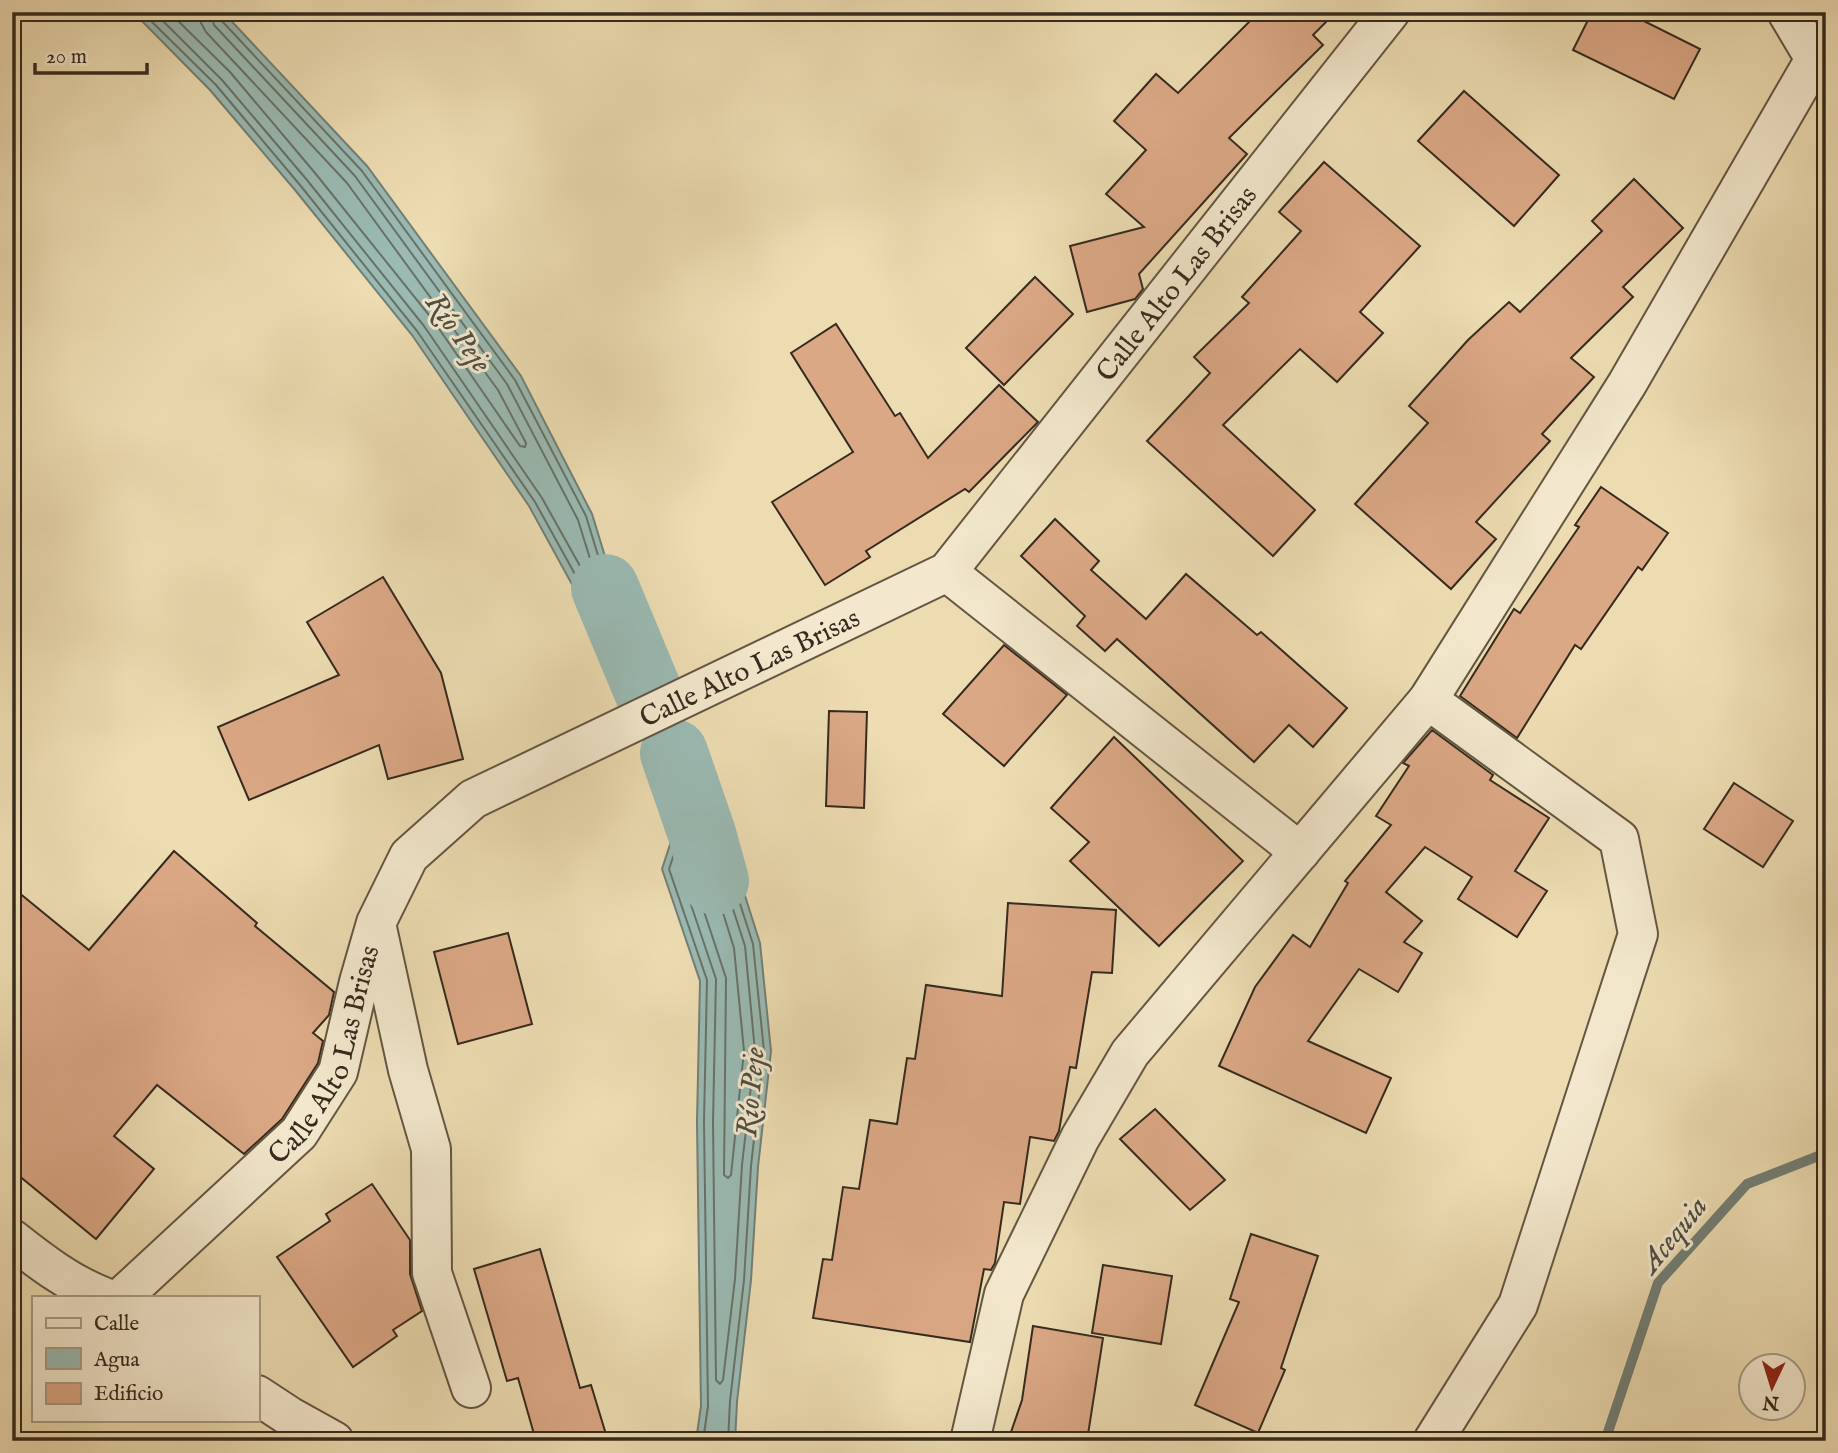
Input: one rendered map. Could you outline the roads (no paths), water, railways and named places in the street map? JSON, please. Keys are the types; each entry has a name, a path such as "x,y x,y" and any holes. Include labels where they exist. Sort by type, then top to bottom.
{"street":[{"name":"Calle Alto Las Brisas","path":"123,1296 299,1133 338,1072 376,923 409,856 473,799 947,572 1390,12"},
{"path":"970,1441 1004,1294 1080,1138 1130,1053 1428,700 1627,384 1815,59 1787,12"},
{"path":"947,572 1300,852"},
{"path":"1428,700 1619,839 1638,934 1518,1305 1433,1441"},
{"path":"376,923 408,1070 431,1149 432,1273 471,1388"},
{"path":"12,1239 46,1266 102,1296"},
{"path":"259,1396 334,1441"}],"water":[{"path":"133,12 223,12 367,166 521,376 592,514 641,674 591,619 529,506 412,335 210,90"},
{"path":"688,790 716,805 760,943 771,1051 758,1167 751,1280 735,1441 696,1441 701,1406 697,1122 700,981 662,869"}],"waterway":[{"name":"Río Peje","path":"605,588 650,696"},
{"name":"Río Peje","path":"674,753 715,881"},
{"name":"Acequia","path":"1605,1441 1658,1283 1747,1184 1826,1153"}]}
